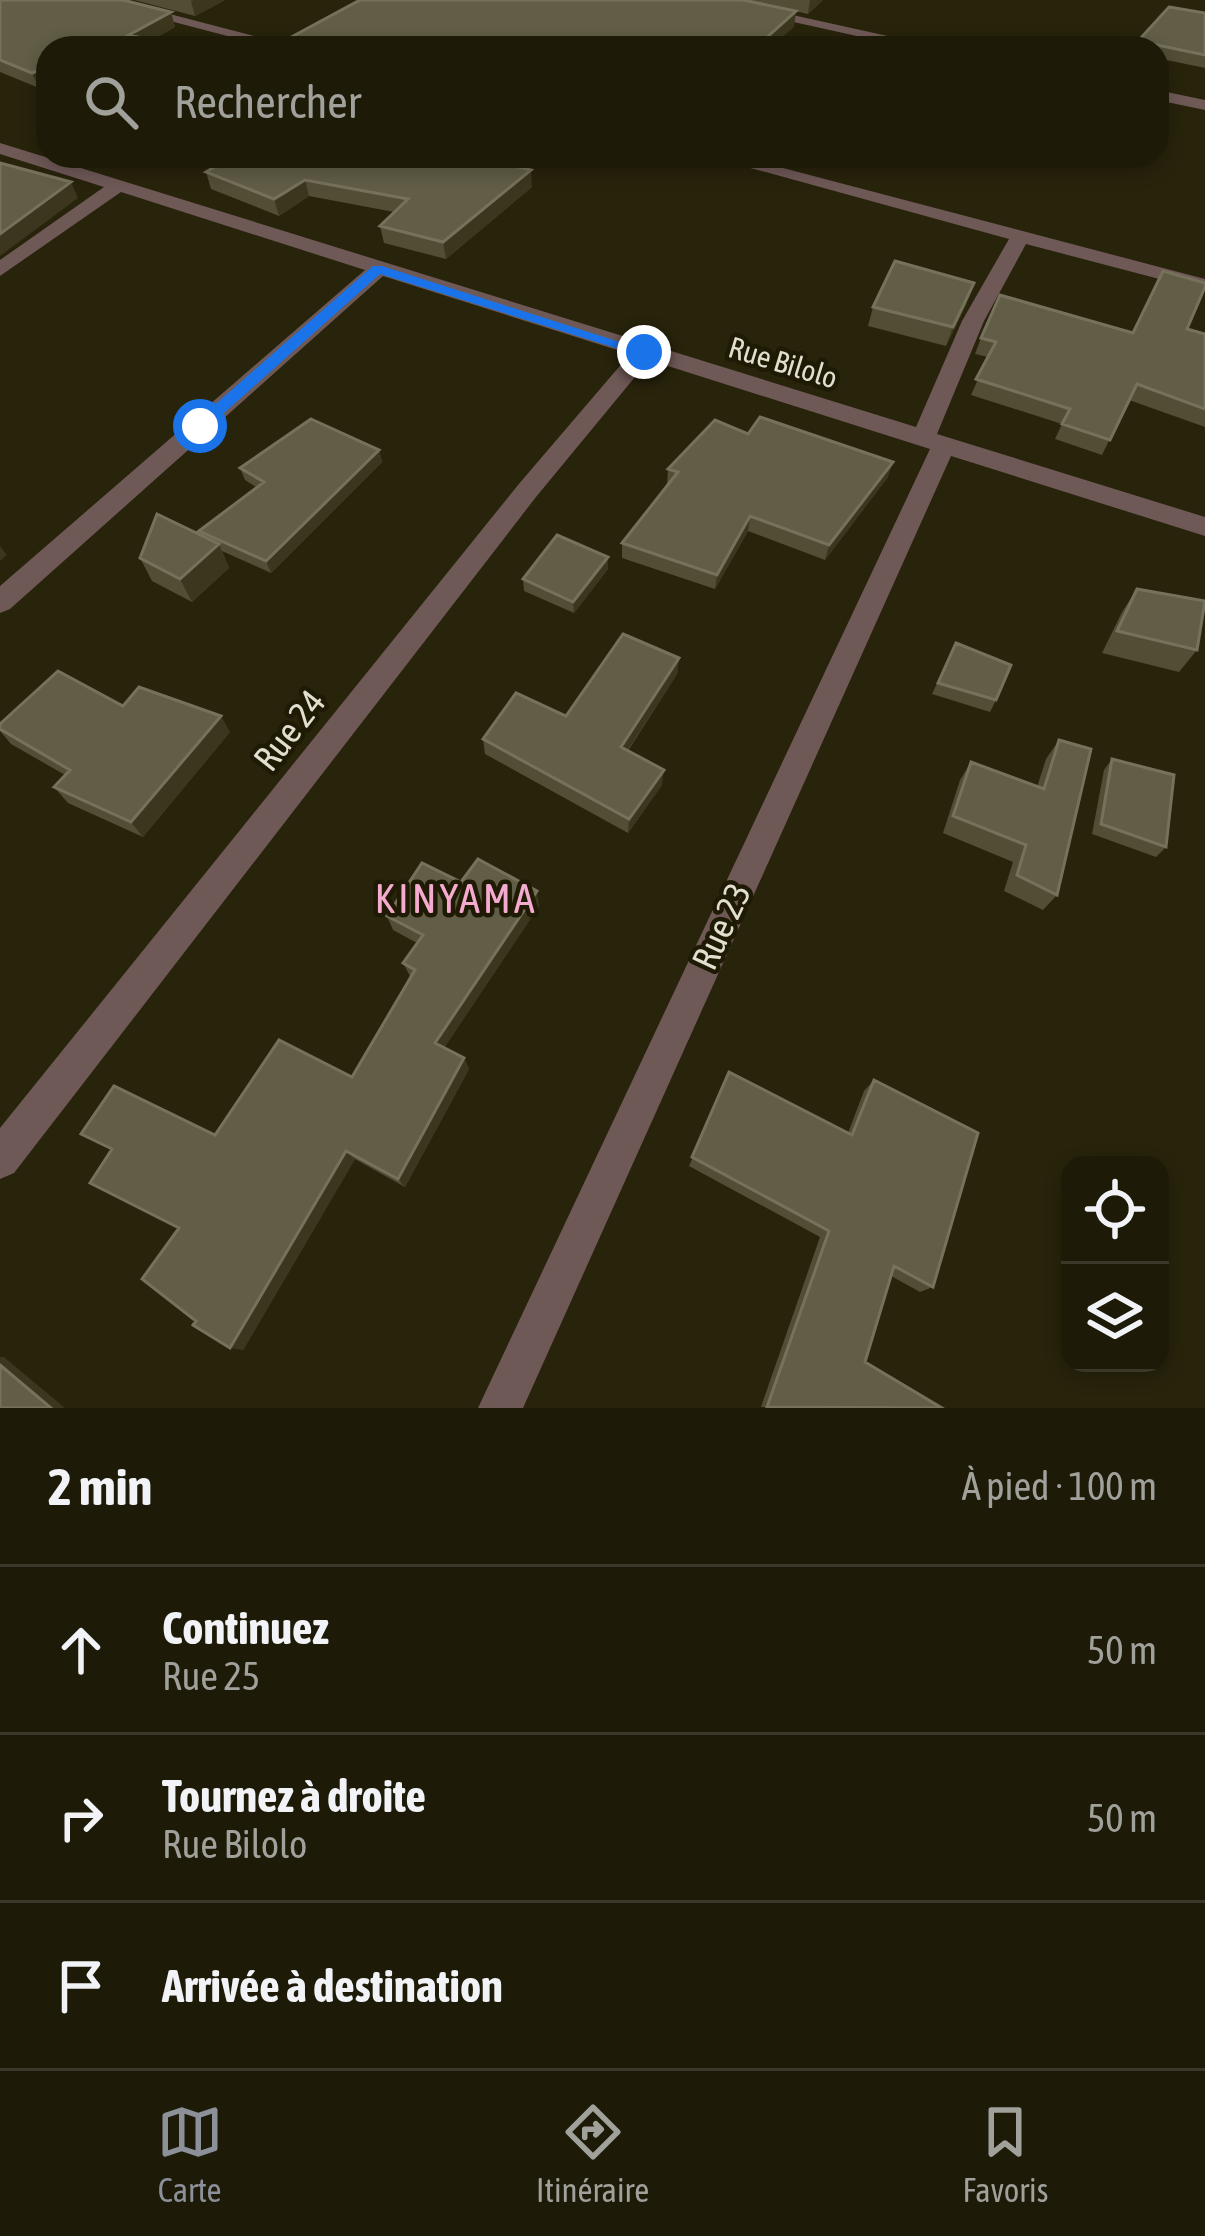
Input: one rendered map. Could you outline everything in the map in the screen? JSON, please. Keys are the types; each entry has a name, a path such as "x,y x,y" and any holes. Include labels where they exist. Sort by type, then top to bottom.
{"street":[{"path":"98,0 244,36"},
{"path":"702,0 876,36"},
{"path":"1169,98 1205,105"},
{"name":"Rue Bilolo","path":"0,148 36,160"},
{"name":"Rue Bilolo","path":"62,168 1205,527"},
{"path":"761,168 1205,285"},
{"path":"0,270 118,186"},
{"name":"Rue 23","path":"500,1408 934,441 973,321 1020,237"},
{"path":"0,602 378,268"},
{"name":"Rue 24","path":"0,1159 526,491 644,352"}],"building":[{"path":"0,0 123,0 171,12 129,35 133,36 36,36 36,71 32,73 0,60"},
{"path":"360,0 743,0 796,11 768,36 293,36"},
{"path":"1169,7 1205,13 1205,55 1169,47 1169,36 1143,36"},
{"path":"0,163 71,182 0,234"},
{"path":"213,168 531,170 443,242 380,226 408,199 305,180 274,199 206,172"},
{"path":"895,261 974,283 953,327 873,307"},
{"path":"1163,271 1205,283 1187,329 1205,334 1205,409 1137,384 1110,440 1062,424 1070,409 976,379 996,342 981,338 1000,295 1133,333"},
{"path":"760,417 893,462 829,545 750,516 717,575 622,543 678,472 668,469 715,420 748,434"},
{"path":"311,419 379,450 266,561 199,531 264,482 240,468"},
{"path":"157,514 219,544 180,579 140,558"},
{"path":"557,535 608,557 573,602 523,579"},
{"path":"1137,589 1205,601 1197,650 1117,631"},
{"path":"623,634 679,658 621,747 664,770 629,819 483,739 516,693 566,716"},
{"path":"956,643 1011,665 996,700 938,683"},
{"path":"58,671 123,706 139,687 221,716 131,822 54,787 70,770 0,729"},
{"path":"1059,740 1091,749 1057,895 1017,875 1026,845 953,816 971,762 1044,789"},
{"path":"1112,759 1174,775 1166,847 1101,824"},
{"path":"478,859 537,891 435,1043 464,1058 398,1179 346,1151 230,1348 193,1325 196,1321 142,1279 179,1228 90,1183 112,1149 81,1134 114,1086 215,1135 279,1040 352,1077 415,970 403,963 423,935 387,916 422,863 461,882"},
{"path":"729,1072 852,1135 874,1080 978,1133 933,1287 894,1266 865,1362 942,1408 767,1407 829,1231 692,1157"},
{"path":"0,1365 51,1408 0,1408"}],"district":[{"name":"KINYAMA","path":"456,898"}],"route":[{"path":"200,426 378,268 644,352"}]}
